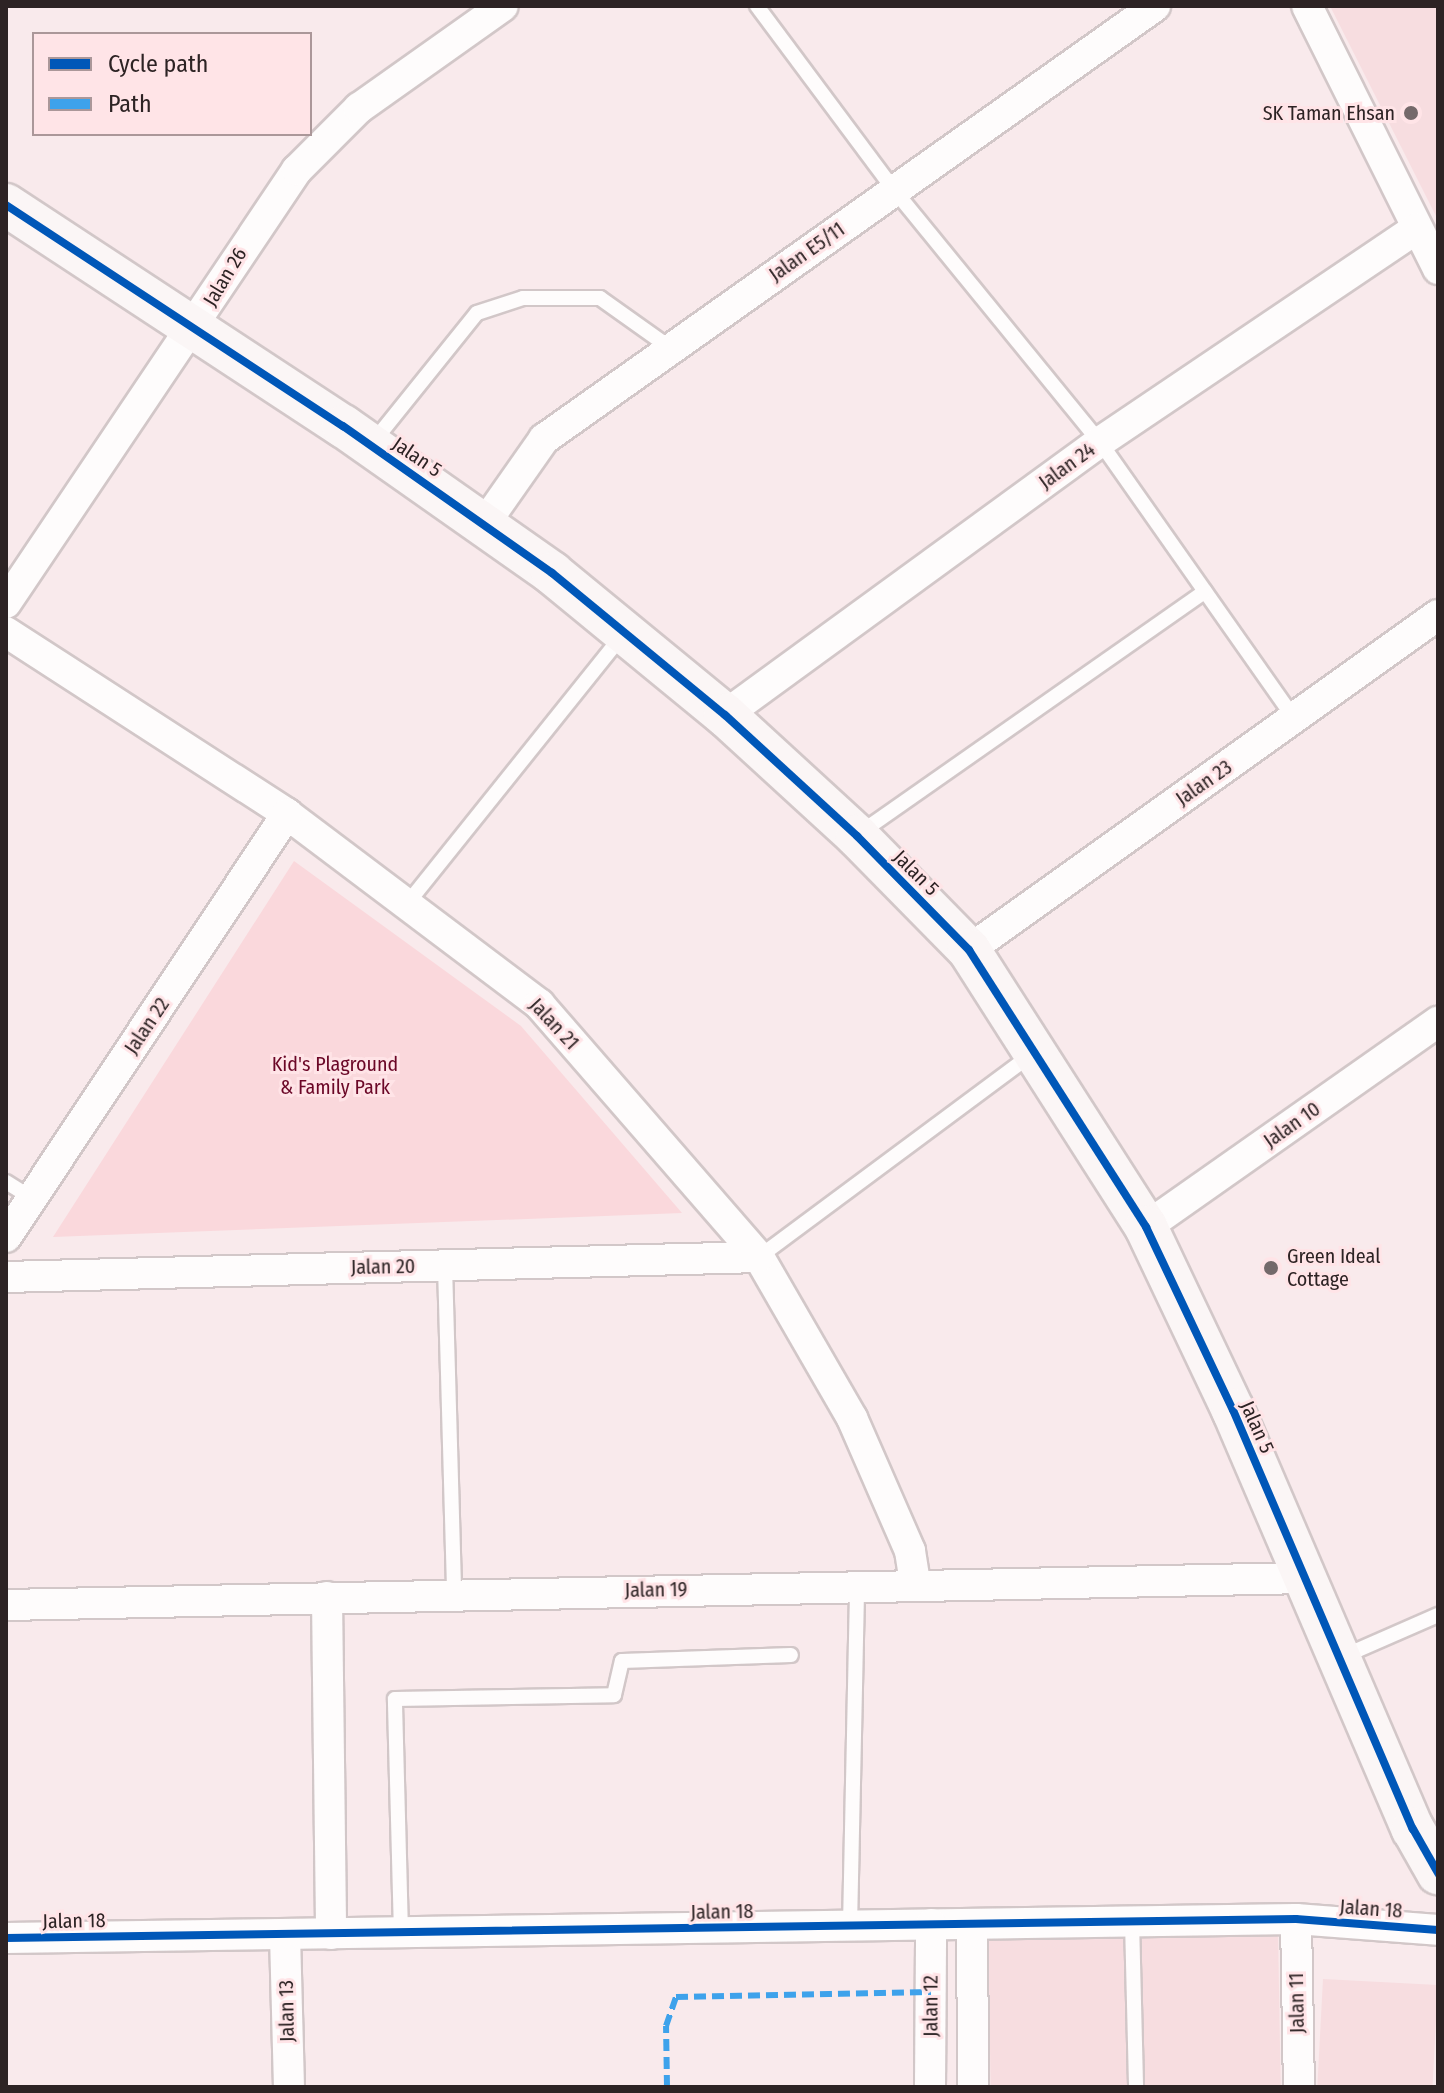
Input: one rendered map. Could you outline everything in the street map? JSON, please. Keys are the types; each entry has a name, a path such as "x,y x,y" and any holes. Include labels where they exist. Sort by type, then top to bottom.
{"street":[{"name":"Jalan 26","path":"6,603 194,329 263,215 297,170 359,108 503,6"},
{"name":"Jalan E5/11","path":"485,523 544,439 669,347 1155,6"},
{"path":"1307,6 1438,269"},
{"name":"Jalan 5","path":"6,205 485,523 626,631 725,715 857,836 969,950 1146,1227 1305,1578 1413,1829 1438,1873"},
{"name":"Jalan 24","path":"725,715 1100,442 1417,228"},
{"name":"Jalan 23","path":"969,950 1438,615"},
{"name":"Jalan 21","path":"6,632 287,814 539,1004 759,1257 852,1418 910,1551 915,1584"},
{"name":"Jalan 22","path":"6,1237 287,814"},
{"name":"Jalan 10","path":"1146,1227 1438,1022"},
{"name":"Jalan 20","path":"6,1277 759,1257"},
{"name":"Jalan 19","path":"6,1605 1305,1578"},
{"path":"327,1597 331,1934"},
{"name":"Jalan 18","path":"6,1938 1296,1919 1438,1930"},
{"name":"Jalan 11","path":"1296,1919 1299,2087"},
{"name":"Jalan 12","path":"930,2087 931,1924"},
{"path":"972,1924 973,2087"},
{"name":"Jalan 13","path":"285,1935 289,2087"}],"lane":[{"path":"757,6 895,191 1100,442 1294,718"},
{"path":"371,445 477,313 523,298 600,298 669,347"},
{"path":"857,836 1205,591"},
{"path":"407,904 626,631"},
{"path":"759,1257 1035,1052"},
{"path":"6,1182 32,1198"},
{"path":"445,1266 454,1595"},
{"path":"850,1926 857,1585"},
{"path":"1340,1658 1438,1615"},
{"path":"401,1933 395,1699 614,1695 622,1661 791,1655"},
{"path":"1132,1921 1136,2087"}],"shaded area":[{"name":"SK Taman Ehsan","path":"1330,6 1438,6 1438,220"},
{"path":"1278,1932 1281,2087 991,2087 988,1937"},
{"path":"1323,1979 1438,1985 1432,2087 1317,2087"}],"green space":[{"name":"Kid's Plaground & Family Park","path":"294,861 521,1026 682,1213 53,1237"}],"marked path":[{"path":"667,2087 666,2026 676,1997 931,1992"}],"cycle path":[{"path":"6,205 343,426 552,573 725,715 857,836 969,950 1146,1227 1233,1410 1413,1829 1438,1873"},
{"path":"6,1938 1296,1919 1438,1930"}],"place":[{"name":"SK Taman Ehsan","path":"1411,113"},
{"name":"Green Ideal Cottage","path":"1271,1268"}]}
